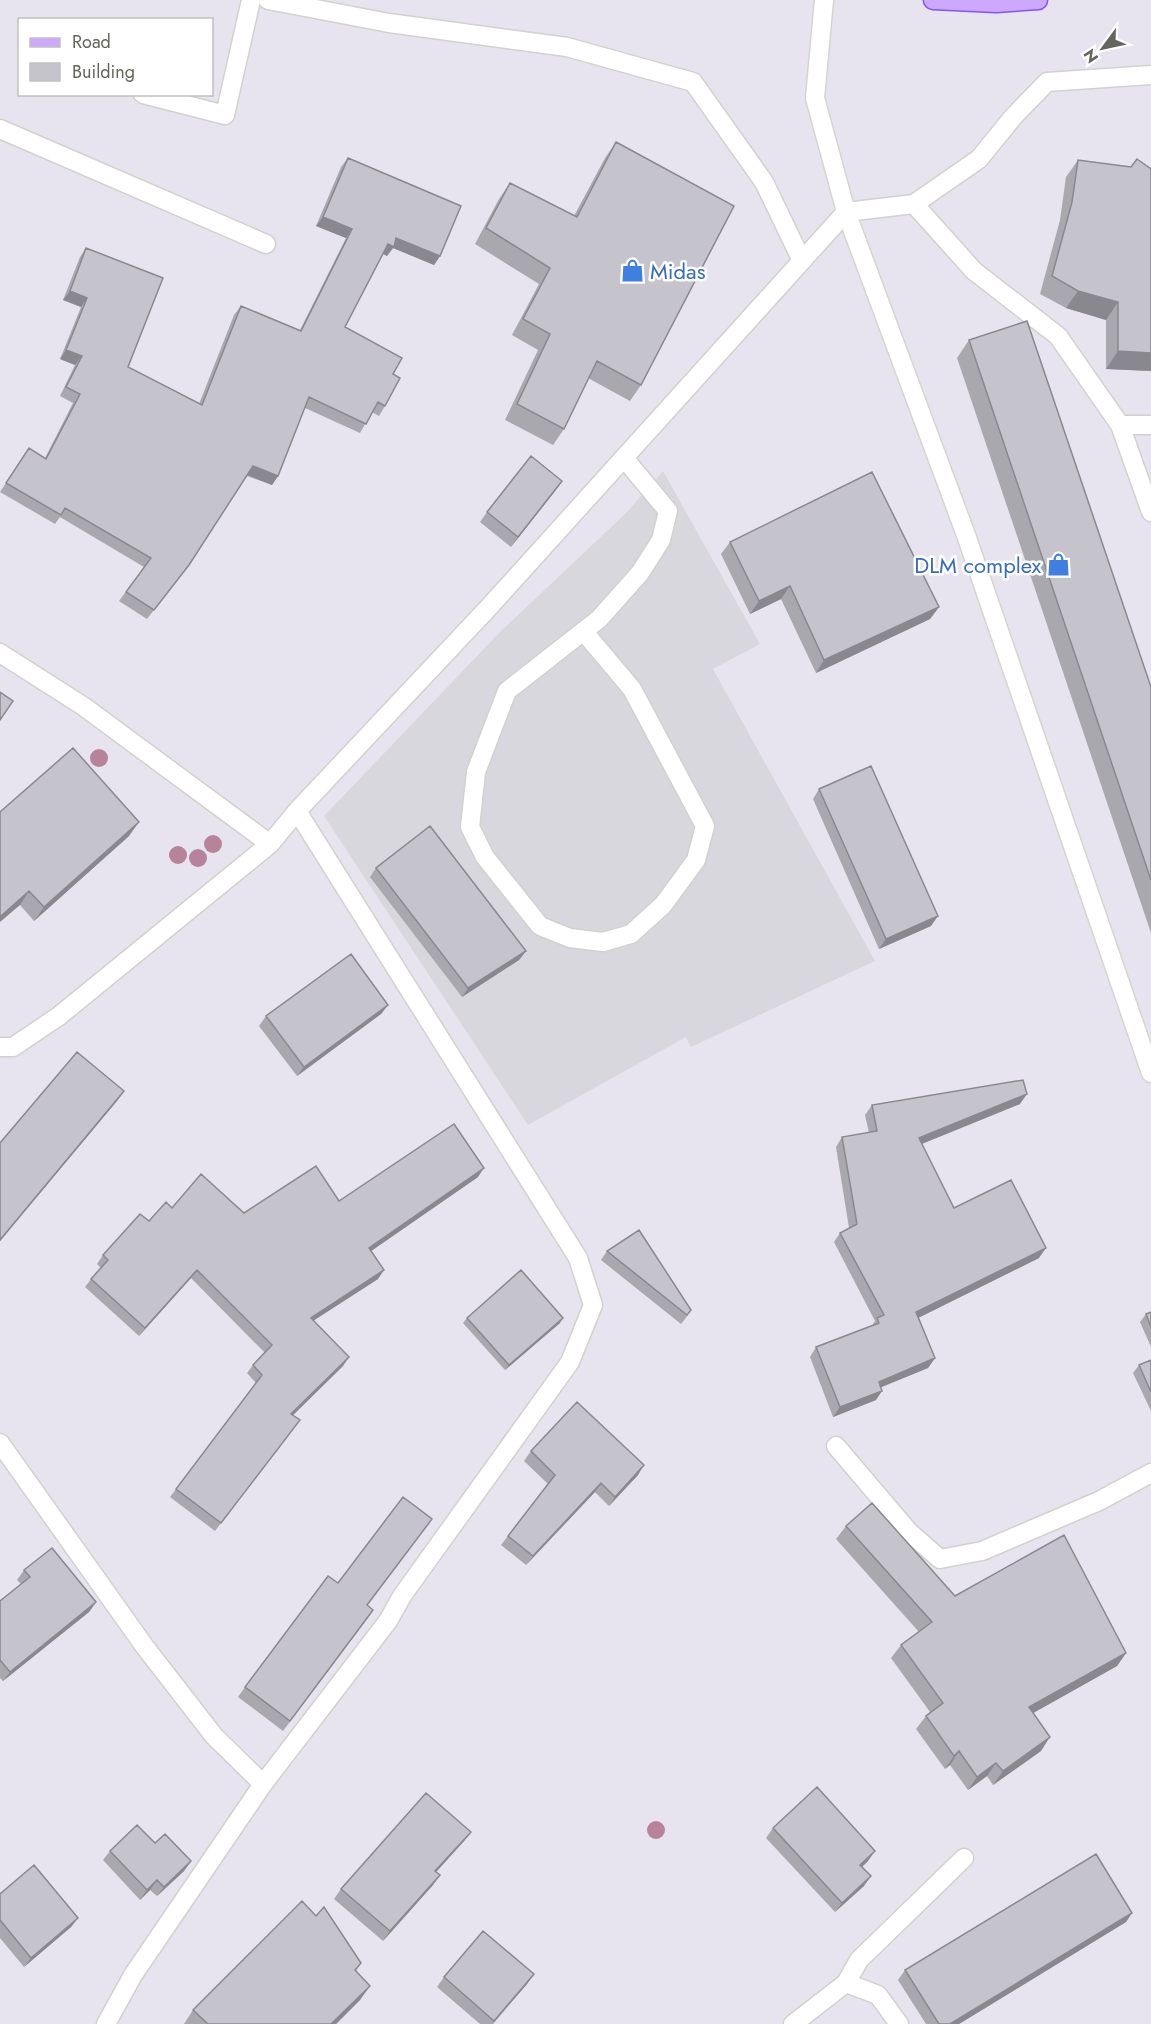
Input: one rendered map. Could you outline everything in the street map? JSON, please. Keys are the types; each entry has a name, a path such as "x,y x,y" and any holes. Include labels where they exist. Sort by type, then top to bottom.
{"main road":[{"path":"933,0 996,3 1038,0"}],"street":[{"path":"151,96 225,115 251,0"},
{"path":"268,0 389,23 567,46 693,82 764,182 802,261"},
{"path":"824,0 815,98 846,212 966,535 1151,1072"},
{"path":"0,1047 13,1047 59,1016 270,844 297,811 490,606 846,212 914,204 979,159 1013,117 1047,82 1151,75"},
{"path":"0,129 266,244"},
{"path":"914,204 974,271 1058,336 1120,425 1151,512"},
{"path":"1120,425 1151,425"},
{"path":"584,632 632,689 705,826 696,860 663,905 631,934 603,942 570,938 540,926 485,857 470,826 476,772 507,691 599,619 640,573 661,540 668,511 624,458"},
{"path":"0,653 84,706 270,844"},
{"path":"106,2024 133,1975 263,1784 388,1621 402,1596 570,1362 592,1305 578,1258 297,811"},
{"path":"0,1443 145,1647 214,1736 263,1784"},
{"path":"836,1446 909,1532 940,1559 982,1551 1099,1501 1151,1473"},
{"path":"793,2024 846,1983 859,1960 964,1858"},
{"path":"846,1983 878,1995 899,2024"}],"shaded area":[{"path":"663,471 760,644 713,669 875,961 691,1047 686,1037 528,1125 324,816 500,632 626,513"}],"building":[{"path":"616,142 734,206 641,385 597,361 564,429 517,404 550,334 523,319 550,268 486,228 510,183 577,217"},
{"path":"348,158 461,206 440,256 396,238 394,247 388,244 345,327 402,358 393,374 400,378 385,406 378,402 366,424 309,397 278,476 253,466 189,565 154,610 126,592 151,558 65,508 61,515 6,483 29,448 46,459 80,394 66,387 82,356 66,350 87,298 70,291 86,248 163,278 128,367 202,405 241,306 301,331 352,229 323,217"},
{"path":"1137,159 1151,169 1151,353 1118,351 1118,302 1078,291 1052,276 1072,202 1078,160 1131,167"},
{"name":"DLM complex","path":"1027,321 1151,687 1151,880 969,340"},
{"path":"531,456 562,481 518,537 487,512"},
{"path":"872,472 939,607 824,660 790,586 759,601 730,542"},
{"path":"0,692 13,701 0,720"},
{"path":"73,748 139,822 44,907 29,891 0,917 0,812"},
{"path":"871,766 938,916 886,939 819,789"},
{"path":"430,826 526,951 468,988 376,868"},
{"path":"351,954 388,1005 304,1067 266,1016"},
{"path":"77,1052 124,1091 0,1240 0,1143"},
{"path":"1023,1080 1027,1094 919,1138 954,1208 1011,1180 1046,1248 916,1312 935,1358 879,1382 882,1391 840,1407 816,1347 879,1323 877,1318 884,1315 840,1233 857,1224 842,1137 877,1131 872,1105"},
{"path":"454,1124 484,1168 369,1248 384,1270 311,1318 349,1357 291,1414 300,1420 221,1523 176,1489 262,1375 253,1365 272,1345 197,1270 145,1328 91,1279 108,1260 103,1255 140,1214 149,1221 166,1202 172,1208 201,1174 244,1213 316,1166 339,1201"},
{"path":"639,1230 691,1310 687,1315 607,1251"},
{"path":"521,1270 563,1318 509,1365 467,1318"},
{"path":"1151,1312 1151,1327 1146,1314"},
{"path":"1151,1360 1151,1392 1139,1365"},
{"path":"577,1402 644,1465 615,1497 601,1483 533,1556 508,1536 555,1475 531,1451"},
{"path":"403,1497 432,1519 367,1605 373,1610 290,1721 245,1687 328,1576 338,1583"},
{"path":"872,1503 955,1596 1064,1535 1126,1653 1029,1707 1050,1737 1003,1771 996,1763 977,1777 959,1751 954,1756 926,1716 943,1703 901,1645 932,1622 846,1526"},
{"path":"52,1548 96,1602 10,1672 0,1660 0,1601 30,1577 24,1570"},
{"path":"817,1787 875,1851 860,1865 871,1876 842,1903 773,1828"},
{"path":"426,1793 471,1832 435,1871 440,1875 390,1931 341,1889"},
{"path":"137,1825 155,1843 165,1834 191,1861 164,1887 157,1880 147,1890 110,1851"},
{"path":"1096,1854 1132,1913 950,2024 939,2024 905,1970"},
{"path":"34,1865 78,1918 31,1958 0,1920 0,1894"},
{"path":"302,1901 316,1916 324,1907 361,1963 355,1970 370,1986 331,2024 208,2024 193,2010"},
{"path":"483,1931 534,1974 494,2021 444,1977"}],"place":[{"name":"Midas","path":"632,271"},
{"name":"DLM complex","path":"1059,565"}]}
